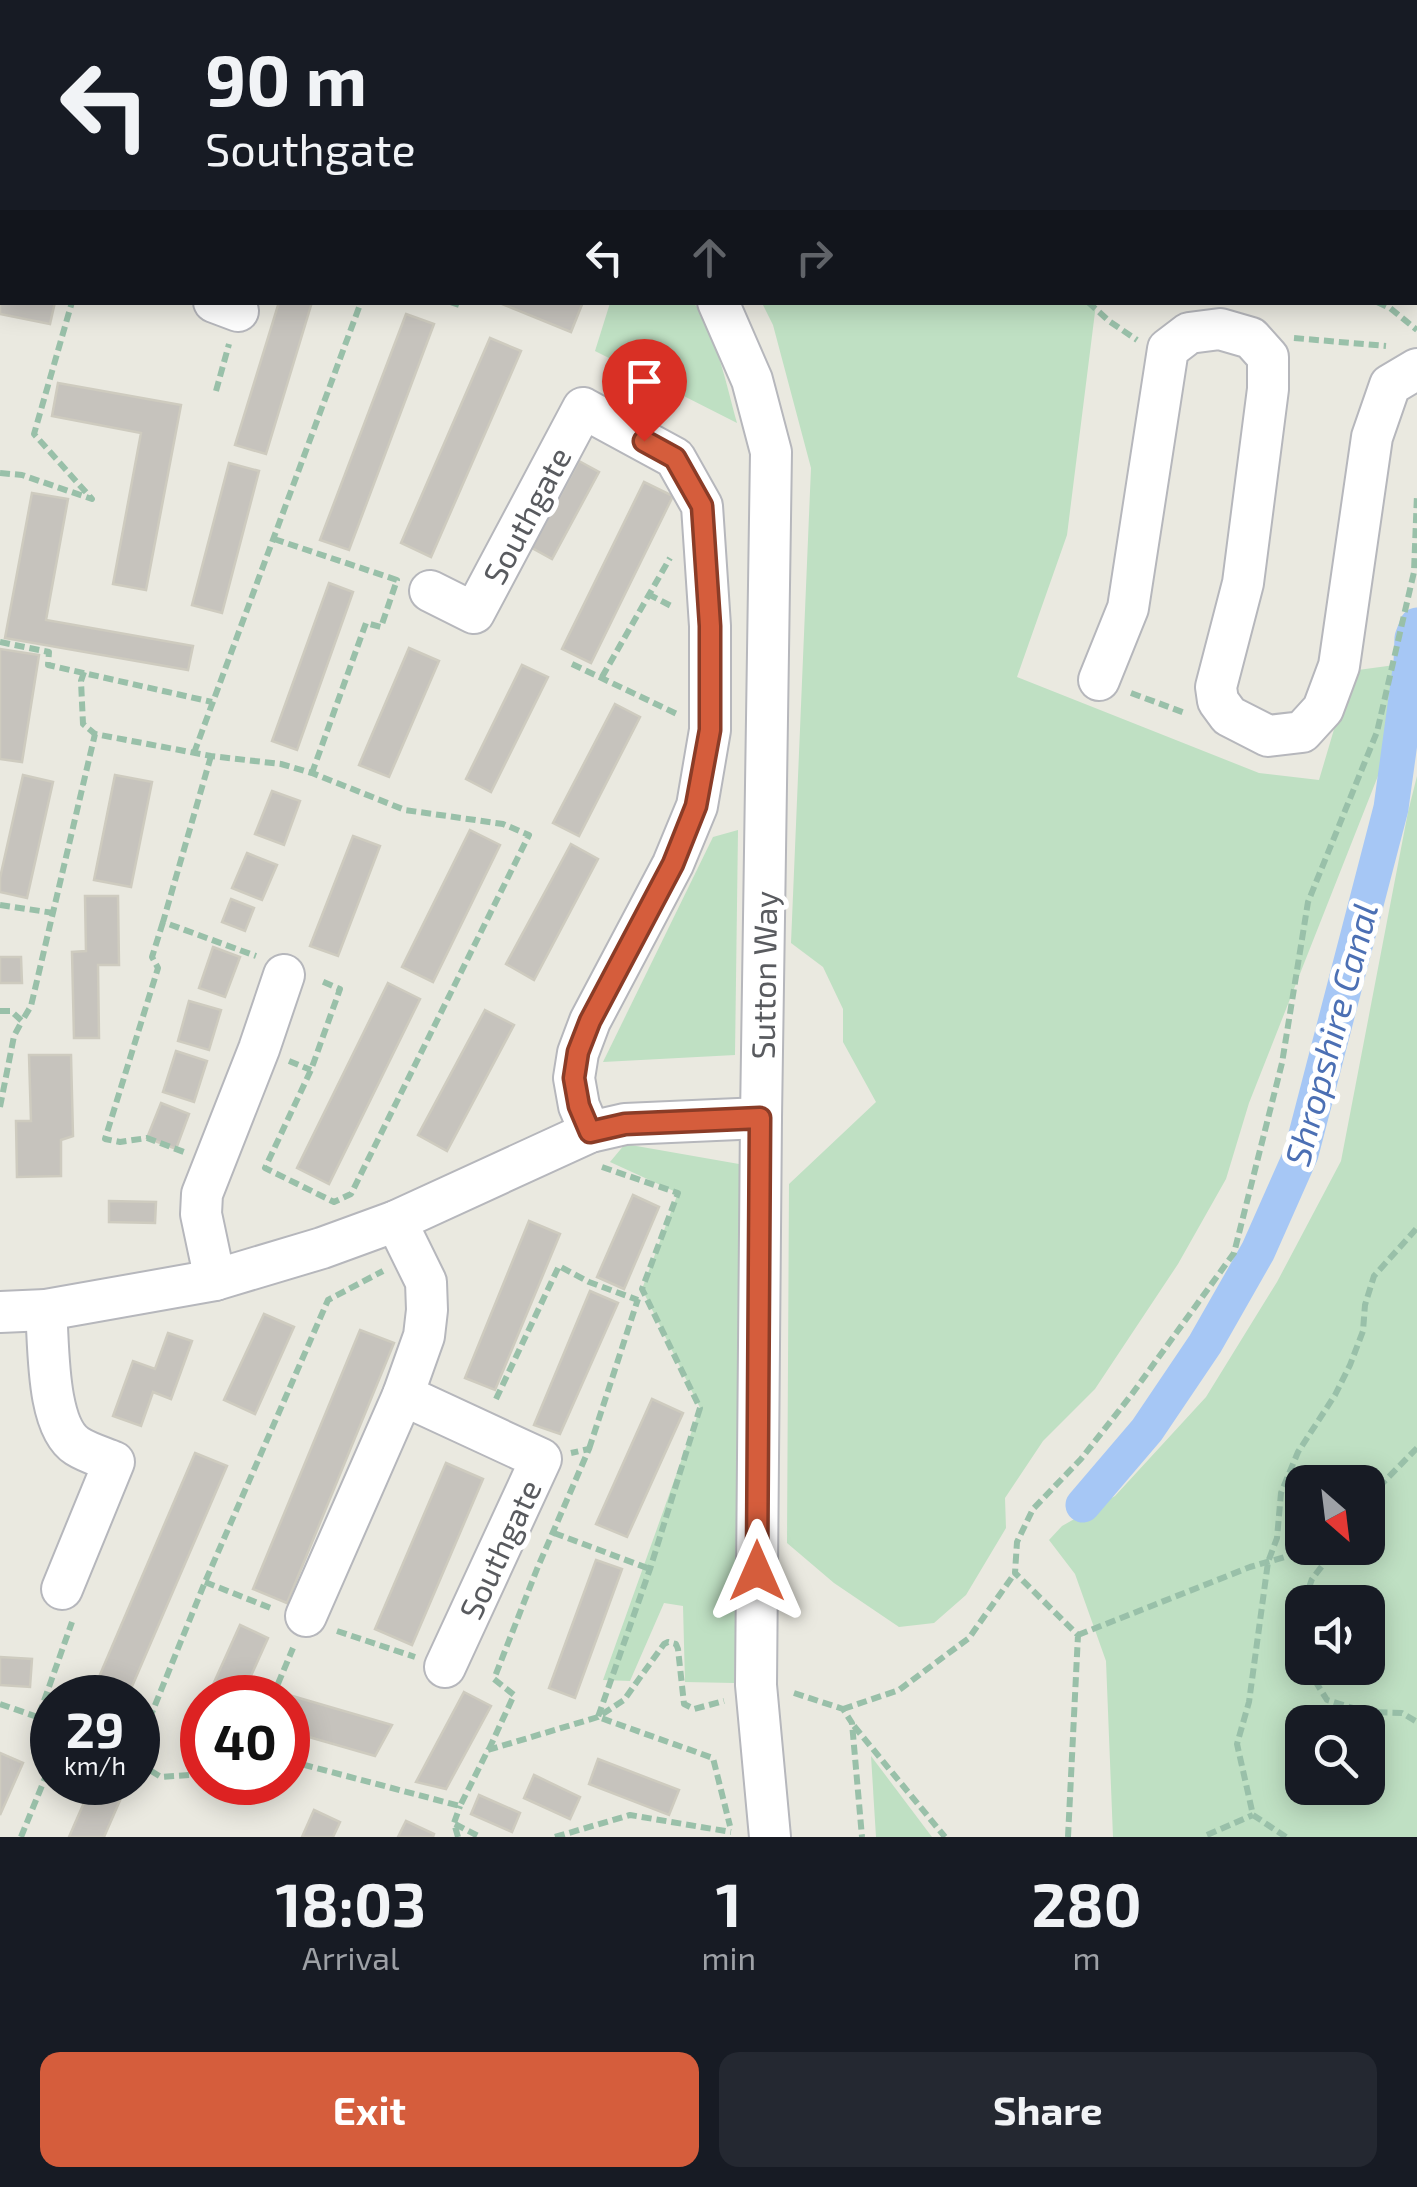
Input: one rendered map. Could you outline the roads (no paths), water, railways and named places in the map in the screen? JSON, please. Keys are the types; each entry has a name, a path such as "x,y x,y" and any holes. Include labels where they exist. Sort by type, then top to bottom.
{"street":[{"name":"Sutton Way","path":"719,305 752,380 771,452 751,1834"},
{"path":"1112,685 1128,608 1168,348 1189,332 1220,329 1252,338 1268,356 1268,389 1243,583 1216,687 1218,701 1229,716 1268,736 1302,732 1322,709 1339,666 1372,437 1390,385 1417,369"},
{"name":"Southgate","path":"430,590 474,613 584,408 675,458 702,506 710,626 710,730 696,806 673,864 590,1021 578,1052 574,1078 579,1106 590,1132"},
{"path":"216,1280 201,1214 202,1194 286,970"},
{"path":"0,1312 46,1310 216,1280 322,1248 396,1220 590,1132 625,1124 760,1118"},
{"path":"304,1623 403,1396 424,1336 426,1282 396,1220"},
{"path":"46,1310 54,1411 62,1429 75,1445 114,1462 62,1588"},
{"name":"Southgate","path":"403,1396 540,1459 445,1666"}],"waterway":[{"name":"Shropshire Canal","path":"1083,1505 1147,1430 1205,1344 1258,1251 1301,1154 1391,808 1412,638 1417,625"}]}
